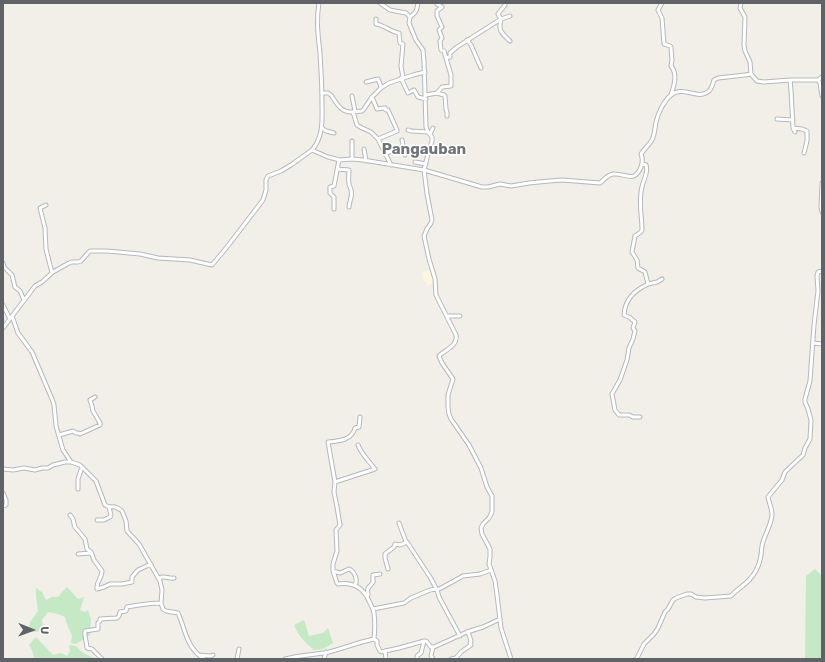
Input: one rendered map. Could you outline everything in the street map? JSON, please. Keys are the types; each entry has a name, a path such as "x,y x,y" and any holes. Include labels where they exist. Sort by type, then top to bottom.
{"street":[{"path":"3,328 35,286 52,273 72,262 81,261 88,253 94,251 124,252 158,258 190,260 212,265 216,261 261,204 266,192 266,180 269,176 286,168 312,150 315,146 322,128 322,93 317,24 319,3"},
{"path":"380,3 390,10 406,13 410,17"},
{"path":"418,3 417,10 410,17 409,23 416,40 423,50 426,127 432,137 424,170 432,220 426,232 425,241 435,279 436,295 457,339 455,343 439,356 453,380 450,387 448,401 451,419 469,445 481,468 487,487 492,496 493,505 490,518 481,528 482,534 490,548 489,564 495,581 502,628 512,659"},
{"path":"437,3 442,7 437,11 437,16 442,27 439,30 442,38 440,42 441,50 444,51 451,76 451,86 442,87 438,93"},
{"path":"505,3 498,14 501,19 501,32 510,41"},
{"path":"312,150 339,160 352,159 424,170 482,187 500,184 511,186 562,180 597,184 602,183 608,176 615,174 634,176 638,173 642,164 643,158 641,154 652,139 659,112 671,95 675,83 674,70 671,66 671,47 664,45 663,40 662,20 658,9 662,3"},
{"path":"741,3 740,8 745,17 745,51 750,62 751,74 758,82 818,80 822,77"},
{"path":"446,58 450,57 450,53 467,40 501,19 510,16"},
{"path":"376,19 376,24 399,33 400,43 403,44 401,66 402,78 408,94 414,90 418,97 426,97 438,93 445,95 447,116"},
{"path":"467,40 470,43 482,68"},
{"path":"322,93 331,95 342,110 348,112 362,111 372,97 381,88 393,81 425,72"},
{"path":"671,95 682,91 701,94 708,92 716,78 745,76 751,74"},
{"path":"366,82 378,79 381,88"},
{"path":"790,80 793,128 795,132"},
{"path":"818,80 822,96"},
{"path":"352,96 357,125 371,132 378,139 391,165"},
{"path":"372,97 377,109 385,108 388,110 397,130 378,139"},
{"path":"777,119 793,120"},
{"path":"322,128 326,131 334,133"},
{"path":"429,133 433,128"},
{"path":"793,128 807,131 807,141 804,153"},
{"path":"408,130 429,133"},
{"path":"402,140 405,156"},
{"path":"352,141 352,159"},
{"path":"385,154 403,146"},
{"path":"364,149 366,161"},
{"path":"334,209 334,196 331,194 330,187 334,186 339,160"},
{"path":"415,162 426,164"},
{"path":"642,164 646,165 647,170 640,199 642,230 635,236 632,253 637,259 638,268 644,272 648,284"},
{"path":"337,169 349,170 348,180 351,190 349,207"},
{"path":"822,183 822,212"},
{"path":"46,205 40,208 45,228 46,249 52,273"},
{"path":"3,263 5,271 12,275 15,287 20,291 24,300"},
{"path":"636,659 638,658 644,644 654,634 662,620 663,615 673,600 687,594 705,598 731,596 735,591 751,579 760,560 762,543 769,529 772,509 768,501 768,497 782,480 788,468 802,455 810,439 811,420 805,399 810,381 818,291 817,276 818,272 822,271"},
{"path":"640,417 618,415 615,410 612,394 620,380 635,331 633,328 635,322 624,315 625,306 636,291 648,284 662,279"},
{"path":"3,305 11,317 18,333 32,352 54,405 56,426 63,450 71,462"},
{"path":"447,316 460,316"},
{"path":"813,343 822,344"},
{"path":"59,435 73,431 80,434 100,424 93,411 90,400 95,397"},
{"path":"360,417 359,427 355,428 354,433 350,437 328,442 335,482 334,492 340,525 336,530 337,551 333,564 336,581 338,584 346,583 355,585 367,596 373,609 375,621 374,639 380,651 382,652 399,648 424,640"},
{"path":"335,482 375,469 363,455 358,445"},
{"path":"3,469 13,470 24,468 35,470 48,468 54,464 65,462 80,465 96,481 105,505 122,511 126,521 127,530 139,544 159,578 161,585 161,603 163,609 179,614 187,639 192,647 204,659"},
{"path":"78,489 78,479 82,467"},
{"path":"3,493 6,500 6,505 3,506"},
{"path":"97,520 104,520 111,516 109,507"},
{"path":"70,515 74,524 85,539 87,549 102,571 101,577 97,584 97,589 110,584 132,582 132,577 138,570 151,564"},
{"path":"400,523 406,542 409,543 436,589 460,636"},
{"path":"388,570 385,554 394,547 395,544 401,545 406,542"},
{"path":"78,554 91,553"},
{"path":"333,570 340,573 349,570 354,572 357,582 355,585"},
{"path":"373,609 404,603 411,598 436,589 463,576 480,574 491,570"},
{"path":"367,596 369,586 373,582 374,575 380,574"},
{"path":"159,578 164,576 174,578"},
{"path":"102,659 92,649 88,648 85,640 85,631 98,630 98,623 100,619 117,618 120,612 126,611 127,607 161,603"},
{"path":"433,647 478,629 500,618"},
{"path":"451,659 456,658 461,652 471,645 468,632"},
{"path":"286,659 326,652 374,639"},
{"path":"424,640 433,647"},
{"path":"417,659 416,656 421,653 424,640"},
{"path":"433,647 431,656 433,659"},
{"path":"237,659 239,649"},
{"path":"385,651 386,659"},
{"path":"324,659 326,652"},
{"path":"199,655 213,655"}],"shaded area":[{"path":"431,269 435,283 427,285 426,281 424,281 422,273"}],"green space":[{"path":"815,569 822,576 822,659 805,659 806,576"},
{"path":"67,587 78,599 84,597 80,610 85,612 88,610 91,619 90,635 76,644 71,643 72,635 65,617 58,614 48,612 42,620 44,631 32,632 29,627 30,622 38,611 36,588 42,592 46,600 52,597 58,597"},
{"path":"304,620 309,636 323,633 328,628 333,643 323,649 314,650 300,636 294,625"},
{"path":"36,637 53,655 61,653 67,656 70,651 69,645 76,646 83,653 96,659 34,659 29,645"}],"district":[{"name":"Pangauban","path":"424,150"}]}
